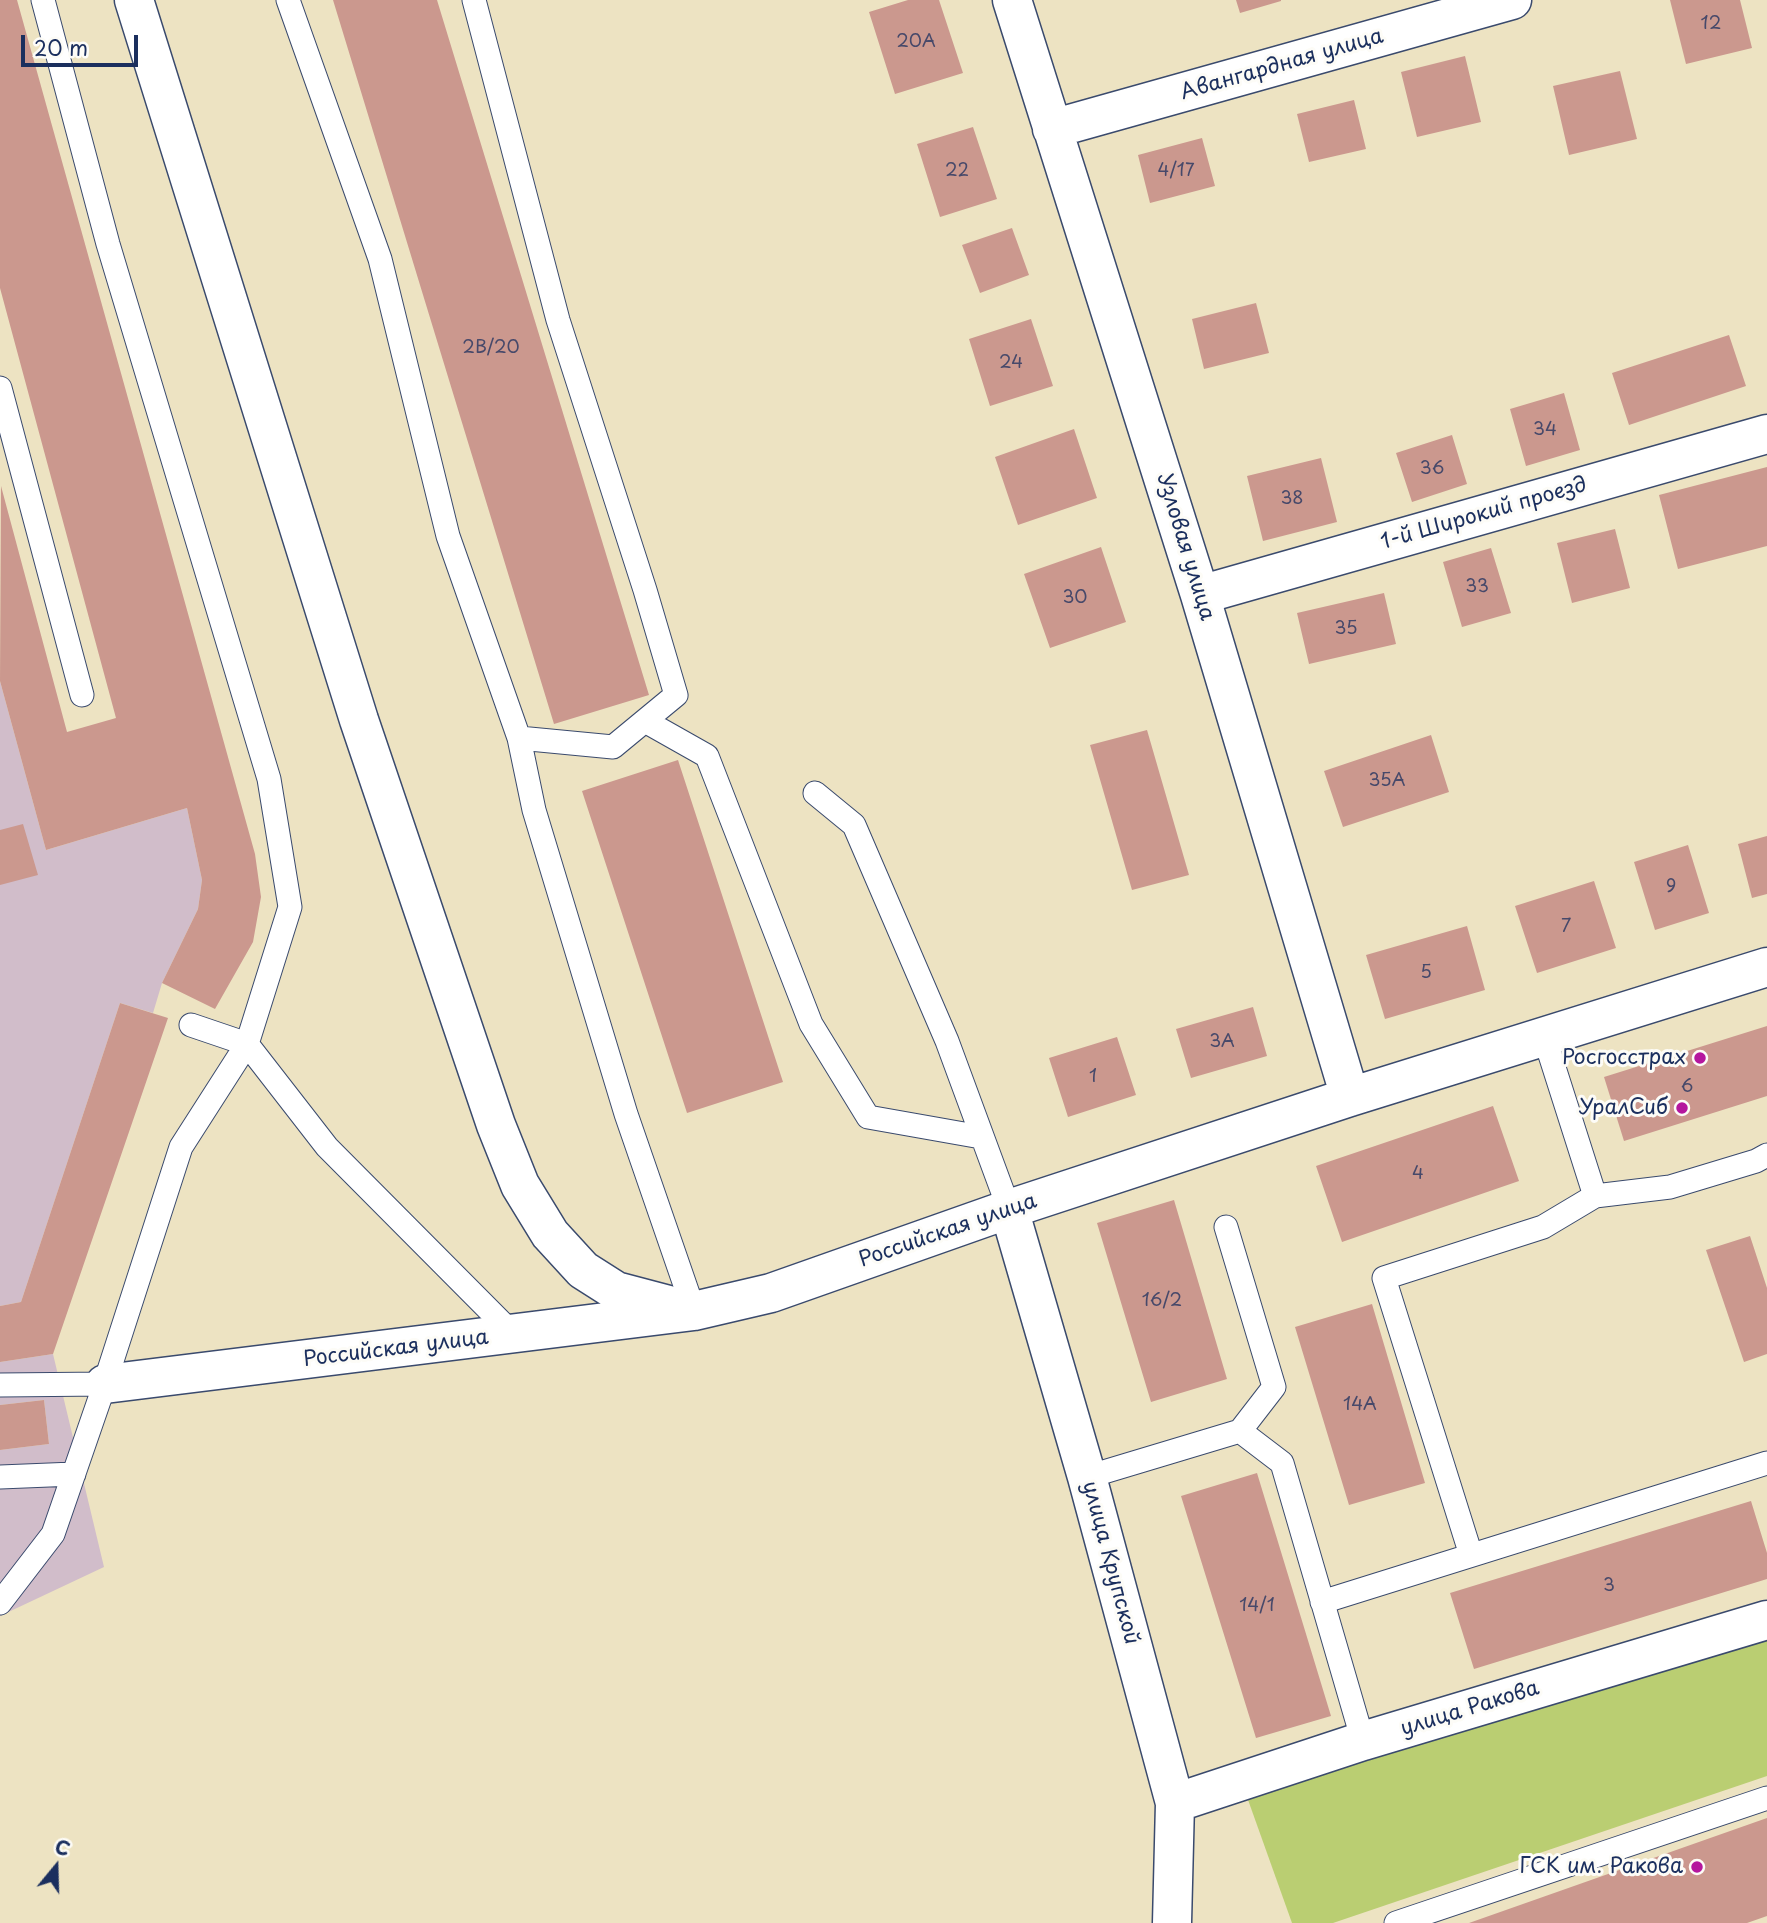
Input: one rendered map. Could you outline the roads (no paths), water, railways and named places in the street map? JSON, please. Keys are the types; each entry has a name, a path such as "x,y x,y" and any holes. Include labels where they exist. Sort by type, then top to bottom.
{"street":[{"path":"134,0 359,720 496,1125 520,1185 550,1234 583,1270 616,1291 694,1311"},
{"name":"Узловая улица","path":"1012,0 1200,595 1350,1097"},
{"name":"Авангардная улица","path":"1052,130 1512,0"},
{"name":"1-й Широкий проезд","path":"1200,595 1767,434"},
{"name":"Российская улица","path":"105,1384 694,1311 771,1293 1009,1209 1350,1097 1767,967"},
{"name":"улица Крупской","path":"1009,1209 1087,1477 1175,1803 1172,1923"},
{"name":"улица Ракова","path":"1175,1803 1363,1741 1767,1620"}],"lane":[{"path":"0,1603 53,1534 105,1384 181,1147 247,1044 290,907 269,779 108,244 43,0"},
{"path":"288,0 380,259 448,536 519,738 534,810 626,1114 694,1311"},
{"path":"474,0 558,320 676,695 613,747 519,738"},
{"path":"0,388 82,695"},
{"path":"645,721 707,756 811,1024 868,1117 981,1137"},
{"path":"815,793 854,825 947,1041 1009,1209"},
{"path":"191,1025 247,1044 327,1147 514,1335"},
{"path":"1544,1036 1595,1196"},
{"path":"1471,1555 1384,1278 1543,1227 1595,1196 1670,1187 1767,1155"},
{"path":"1087,1477 1240,1431 1274,1387 1226,1227"},
{"path":"0,1385 105,1384"},
{"path":"1240,1431 1282,1463 1363,1741"},
{"path":"1322,1602 1767,1463"},
{"path":"0,1477 74,1474"},
{"path":"1396,1923 1767,1798"}],"place":[{"name":"Росгосстрах","path":"1700,1058"},
{"name":"УралСиб","path":"1682,1108"},
{"name":"ГСК им. Ракова","path":"1697,1867"}]}
